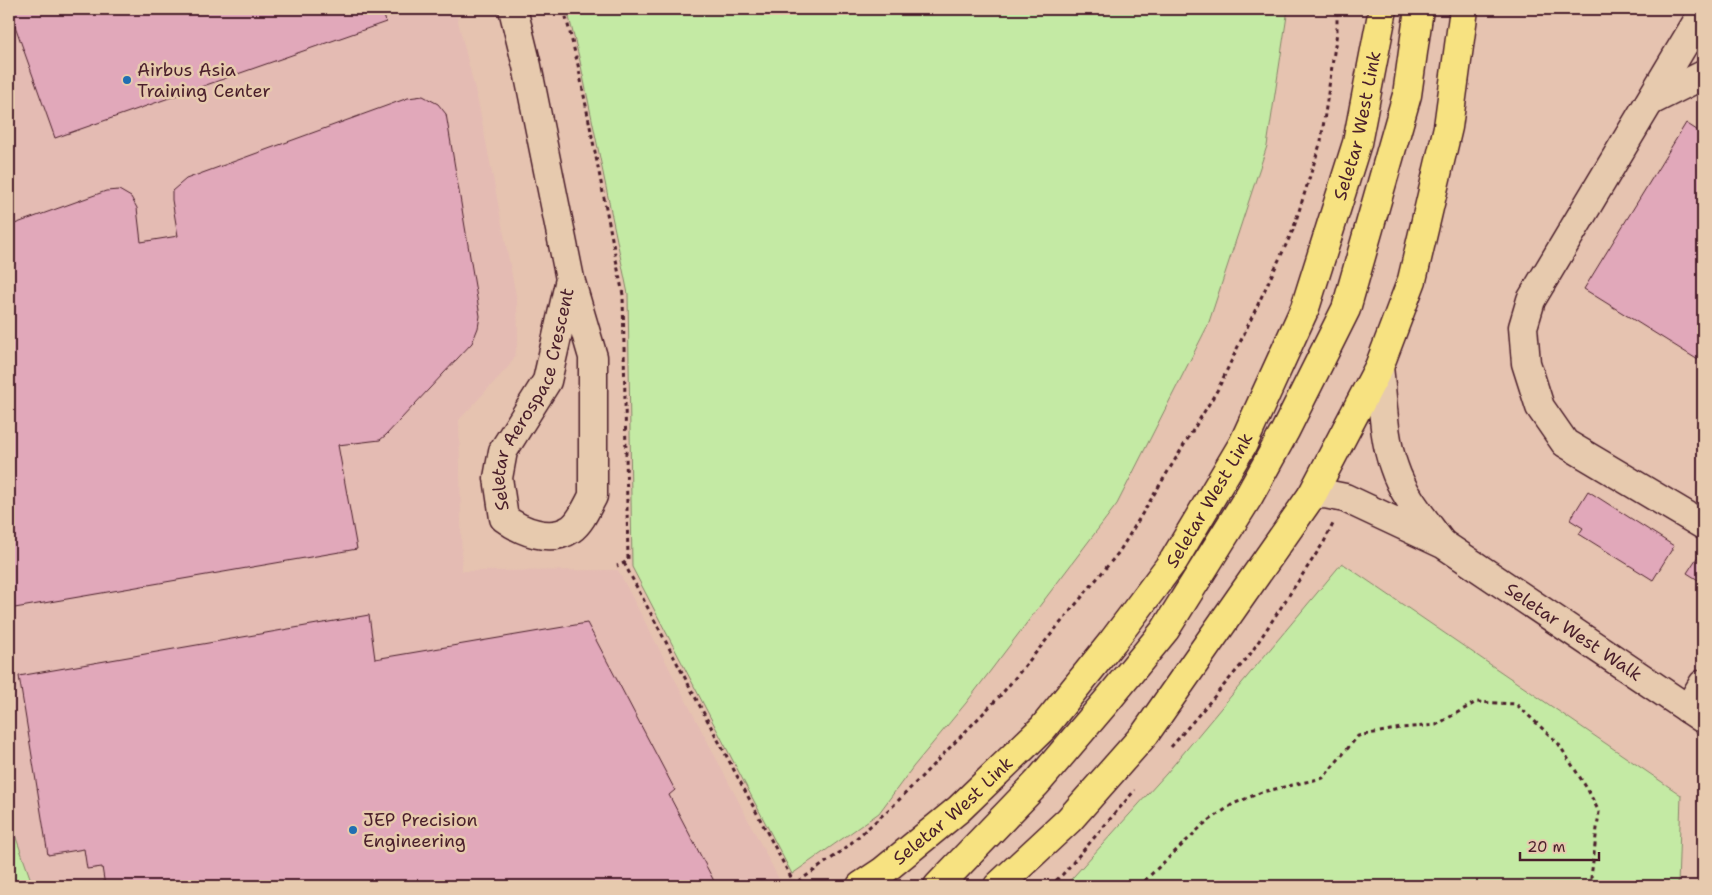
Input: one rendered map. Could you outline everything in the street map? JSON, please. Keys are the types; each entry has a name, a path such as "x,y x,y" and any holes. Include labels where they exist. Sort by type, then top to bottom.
{"main road":[{"name":"Seletar West Link","path":"861,886 882,872 959,809 1043,728 1113,641 1174,560 1243,444 1305,308 1357,143 1383,9"},
{"path":"938,886 1036,783 1165,630 1249,496 1280,440 1346,309 1406,95 1419,9"},
{"path":"998,886 1069,820 1145,734 1312,495 1379,367 1412,280 1448,127 1464,9"}],"street":[{"name":"Seletar Aerospace Crescent","path":"513,9 527,66 570,279 593,357 593,496 583,514 571,529 555,535 533,533 515,526 504,518 498,478 503,451 547,381 570,279"},
{"path":"1703,12 1531,300 1523,327 1526,363 1540,407 1565,443 1703,524"},
{"path":"1651,101 1703,75"},
{"name":"Seletar West Walk","path":"1379,367 1388,449 1394,468 1410,498 1443,544"},
{"name":"Seletar West Walk","path":"1312,495 1325,494 1345,498 1443,544 1696,714"},
{"path":"1696,714 1703,684"}],"path":[{"path":"564,9 578,65 623,295 628,559 617,566"},
{"path":"624,563 794,886 842,851 894,805 1000,696 1119,552 1218,389 1294,230 1321,141 1336,32 1337,9"},
{"path":"1139,886 1204,824 1233,804 1262,792 1323,778 1358,736 1401,728 1436,725 1476,702 1516,704 1558,743 1588,790 1599,812 1590,886"}],"shaded area":[{"path":"9,9 455,9 479,106 517,301 518,339 515,356 509,366 459,420 462,571 618,570 780,881 771,886 33,886 9,818"}],"green space":[{"path":"567,9 1288,9 1267,146 1208,325 1117,504 966,703 913,767 879,813 792,874 632,567 628,294 580,61"},
{"path":"1342,563 1681,795 1678,886 1065,886 1166,774"},
{"path":"9,818 33,886 9,886"}],"building":[{"name":"Airbus Asia Training Center","path":"9,9 382,9 386,22 55,138"},
{"path":"423,96 438,104 446,114 480,316 472,343 386,435 380,440 338,445 357,549 9,609 9,226 106,191 119,190 131,197 137,208 141,242 178,236 172,191 186,179 408,98"},
{"path":"1686,123 1703,134 1703,363 1584,289"},
{"path":"1588,491 1674,546 1653,580 1579,534 1583,528 1570,520"},
{"path":"1703,550 1703,583 1687,573"},
{"path":"369,615 375,659 587,623 675,790 669,795 715,883 708,886 105,886 102,867 87,869 84,849 48,855 19,676"}],"place":[{"name":"Airbus Asia Training Center","path":"127,80"},
{"name":"JEP Precision Engineering","path":"353,830"}]}
